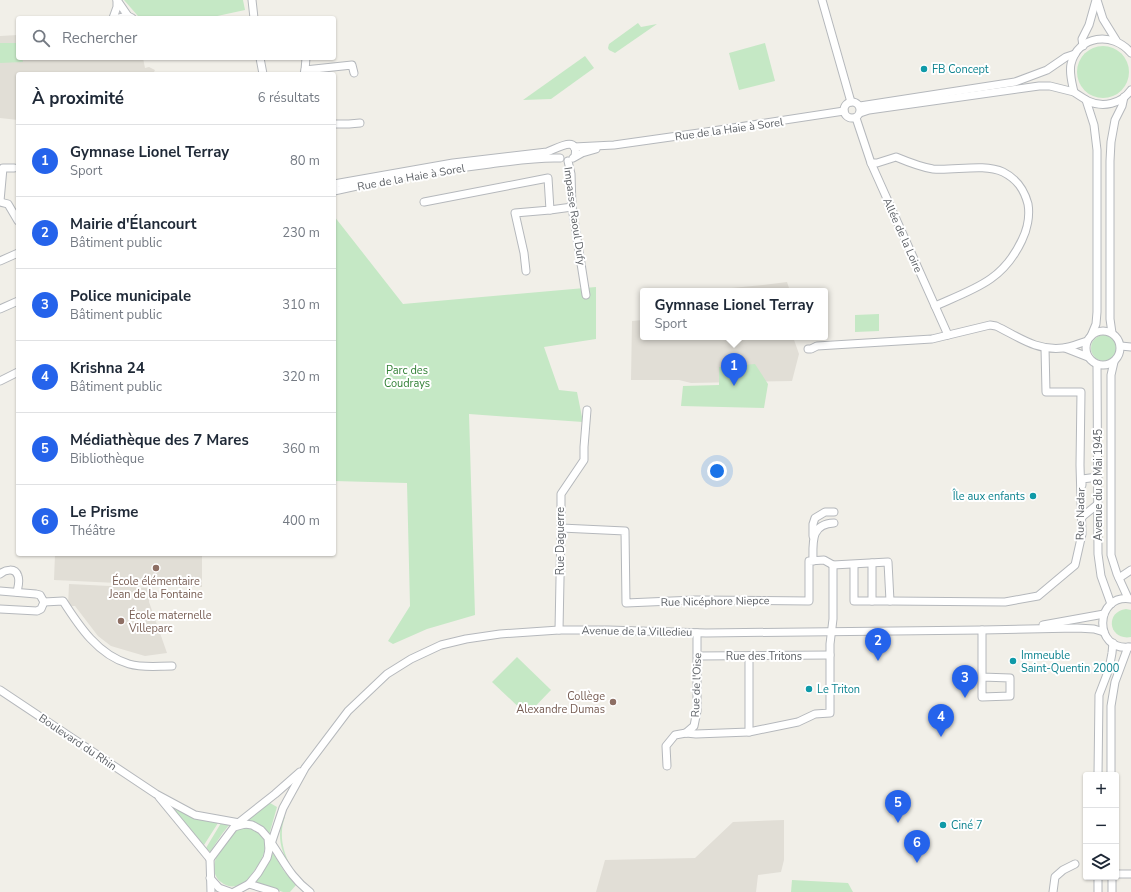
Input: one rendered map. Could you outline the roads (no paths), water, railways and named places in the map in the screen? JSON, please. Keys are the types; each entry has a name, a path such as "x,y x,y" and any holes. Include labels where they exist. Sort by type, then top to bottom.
{"street":[{"path":"117,0 129,16"},
{"path":"114,16 117,7 117,0"},
{"path":"252,0 253,16"},
{"path":"822,0 851,102"},
{"path":"1097,0 1103,19 1116,40 1129,50"},
{"path":"1083,46 1082,39 1089,25 1097,0"},
{"path":"1074,92 1070,74 1071,65 1075,54 1090,41 1107,38 1116,40"},
{"path":"859,112 856,102 846,104 844,111 849,118 859,112 1015,82 1044,72 1066,57 1075,54"},
{"path":"260,60 262,72"},
{"path":"306,60 304,72 352,65 354,73"},
{"path":"859,112 1039,86 1050,86 1074,92 1086,100 1096,104 1106,105 1116,102 1131,90"},
{"path":"1112,333 1110,319 1110,161 1112,134 1115,120 1122,106 1124,97"},
{"path":"1086,100 1094,125 1097,150 1097,312 1096,324 1086,346 1088,357 1097,365 1103,366 1114,362"},
{"name":"Rue de la Haie à Sorel","path":"574,147 614,145 844,111"},
{"name":"Allée de la Loire","path":"859,112 871,163 948,335"},
{"path":"336,124 360,123"},
{"path":"571,144 574,147 576,152 572,160 568,161 560,158 558,153 559,148 562,145 571,144"},
{"name":"Rue de la Haie à Sorel","path":"575,156 614,145"},
{"name":"Rue de la Haie à Sorel","path":"336,184 440,165 547,152 559,148"},
{"path":"871,163 877,163 896,157 916,165 934,169 994,169 1017,180 1025,194 1029,210 1026,232 1015,255 1001,271 979,287 935,306"},
{"name":"Rue de la Haie à Sorel","path":"336,191 456,168 531,159 560,158"},
{"name":"Impasse Raoul Dufy","path":"568,161 571,174 572,207 586,296"},
{"path":"14,168 3,168 0,202 8,204 16,218"},
{"path":"424,202 548,178 550,210"},
{"path":"526,272 524,253 516,213 572,207"},
{"path":"0,261 16,255"},
{"path":"0,310 16,302"},
{"path":"808,349 817,346 932,339 990,325 996,326 1029,343 1045,348 1065,348 1088,357"},
{"path":"1065,348 1089,338 1101,331 1112,333 1118,339 1120,346 1131,347"},
{"name":"Avenue du 8 Mai 1945","path":"1120,346 1119,355 1114,362 1111,375 1111,555 1119,578 1130,598"},
{"name":"Rue Nadar","path":"854,565 854,601 1005,602 1038,596 1075,565 1082,534 1080,465 1081,392 1046,392 1045,348"},
{"name":"Avenue du 8 Mai 1945","path":"1097,365 1098,554 1101,576 1111,604"},
{"path":"0,380 16,373"},
{"name":"Rue Daguerre","path":"559,630 561,494 584,460 587,410"},
{"path":"1098,477 1082,479 1083,516 1098,504"},
{"path":"834,512 825,512 814,518 813,561 824,560 833,565 888,562 890,601"},
{"path":"813,538 815,533 820,528 834,523"},
{"name":"Rue Nicéphore Niepce","path":"561,528 625,531 626,603 696,600 808,601 809,561 813,561"},
{"path":"872,563 872,601"},
{"path":"667,766 666,746 675,735 686,733 749,732 798,722 815,714 830,713 833,565"},
{"path":"0,574 6,570 16,572 19,577 17,592"},
{"path":"1119,578 1130,572"},
{"path":"0,591 40,595 44,600 41,609 37,611 0,609"},
{"path":"1129,647 1122,647 1112,643 1107,638 1104,632 1102,620 1111,604 1116,600 1130,598"},
{"path":"44,602 63,601 90,638 112,657 128,664 143,666 172,666"},
{"name":"Avenue de la Villedieu","path":"1021,628 1104,614"},
{"name":"Avenue de la Villedieu","path":"249,884 267,858 269,844 282,808 305,768 348,711 387,674 411,659 441,645 466,639 500,634 559,630 697,633 1077,628 1094,629 1104,632"},
{"path":"982,630 982,677 982,697 1010,696 1010,678 982,677"},
{"name":"Rue de l'Oise","path":"686,733 694,726 697,712 697,633"},
{"path":"1098,772 1098,695 1109,669 1112,643"},
{"path":"1111,772 1111,706 1115,682 1123,657 1129,647"},
{"name":"Rue des Tritons","path":"698,656 830,655"},
{"path":"749,656 749,732"},
{"name":"Boulevard du Rhin","path":"0,690 156,794 194,816 239,825 252,825 261,830 269,844"},
{"name":"Avenue de la Villedieu","path":"210,858 239,825 305,768"},
{"name":"Boulevard du Rhin","path":"156,794 210,858"},
{"path":"269,844 290,874 299,884 310,892"},
{"path":"210,858 210,892"},
{"path":"1053,892 1054,877 1063,870 1075,864"},
{"path":"1119,874 1131,874"},
{"path":"210,878 220,888 230,892"},
{"path":"1098,880 1098,892"},
{"path":"1112,880 1112,892"},
{"path":"234,892 249,884 275,892"}],"place":[{"name":"FB Concept","path":"924,69"},
{"name":"Gymnase Lionel Terray","path":"734,386"},
{"name":"Île aux enfants","path":"1033,496"},
{"name":"École élémentaire Jean de la Fontaine","path":"156,568"},
{"name":"École maternelle Villeparc","path":"121,621"},
{"name":"Mairie d'Élancourt","path":"878,661"},
{"name":"Immeuble Saint-Quentin 2000","path":"1013,661"},
{"name":"Le Triton","path":"809,689"},
{"name":"Police municipale","path":"965,698"},
{"name":"Collège Alexandre Dumas","path":"613,702"},
{"name":"Krishna 24","path":"941,737"},
{"name":"Médiathèque des 7 Mares","path":"898,823"},
{"name":"Ciné 7","path":"943,825"},
{"name":"Le Prisme","path":"917,863"}],"park label":[{"name":"Parc des Coudrays","path":"407,376"}]}
